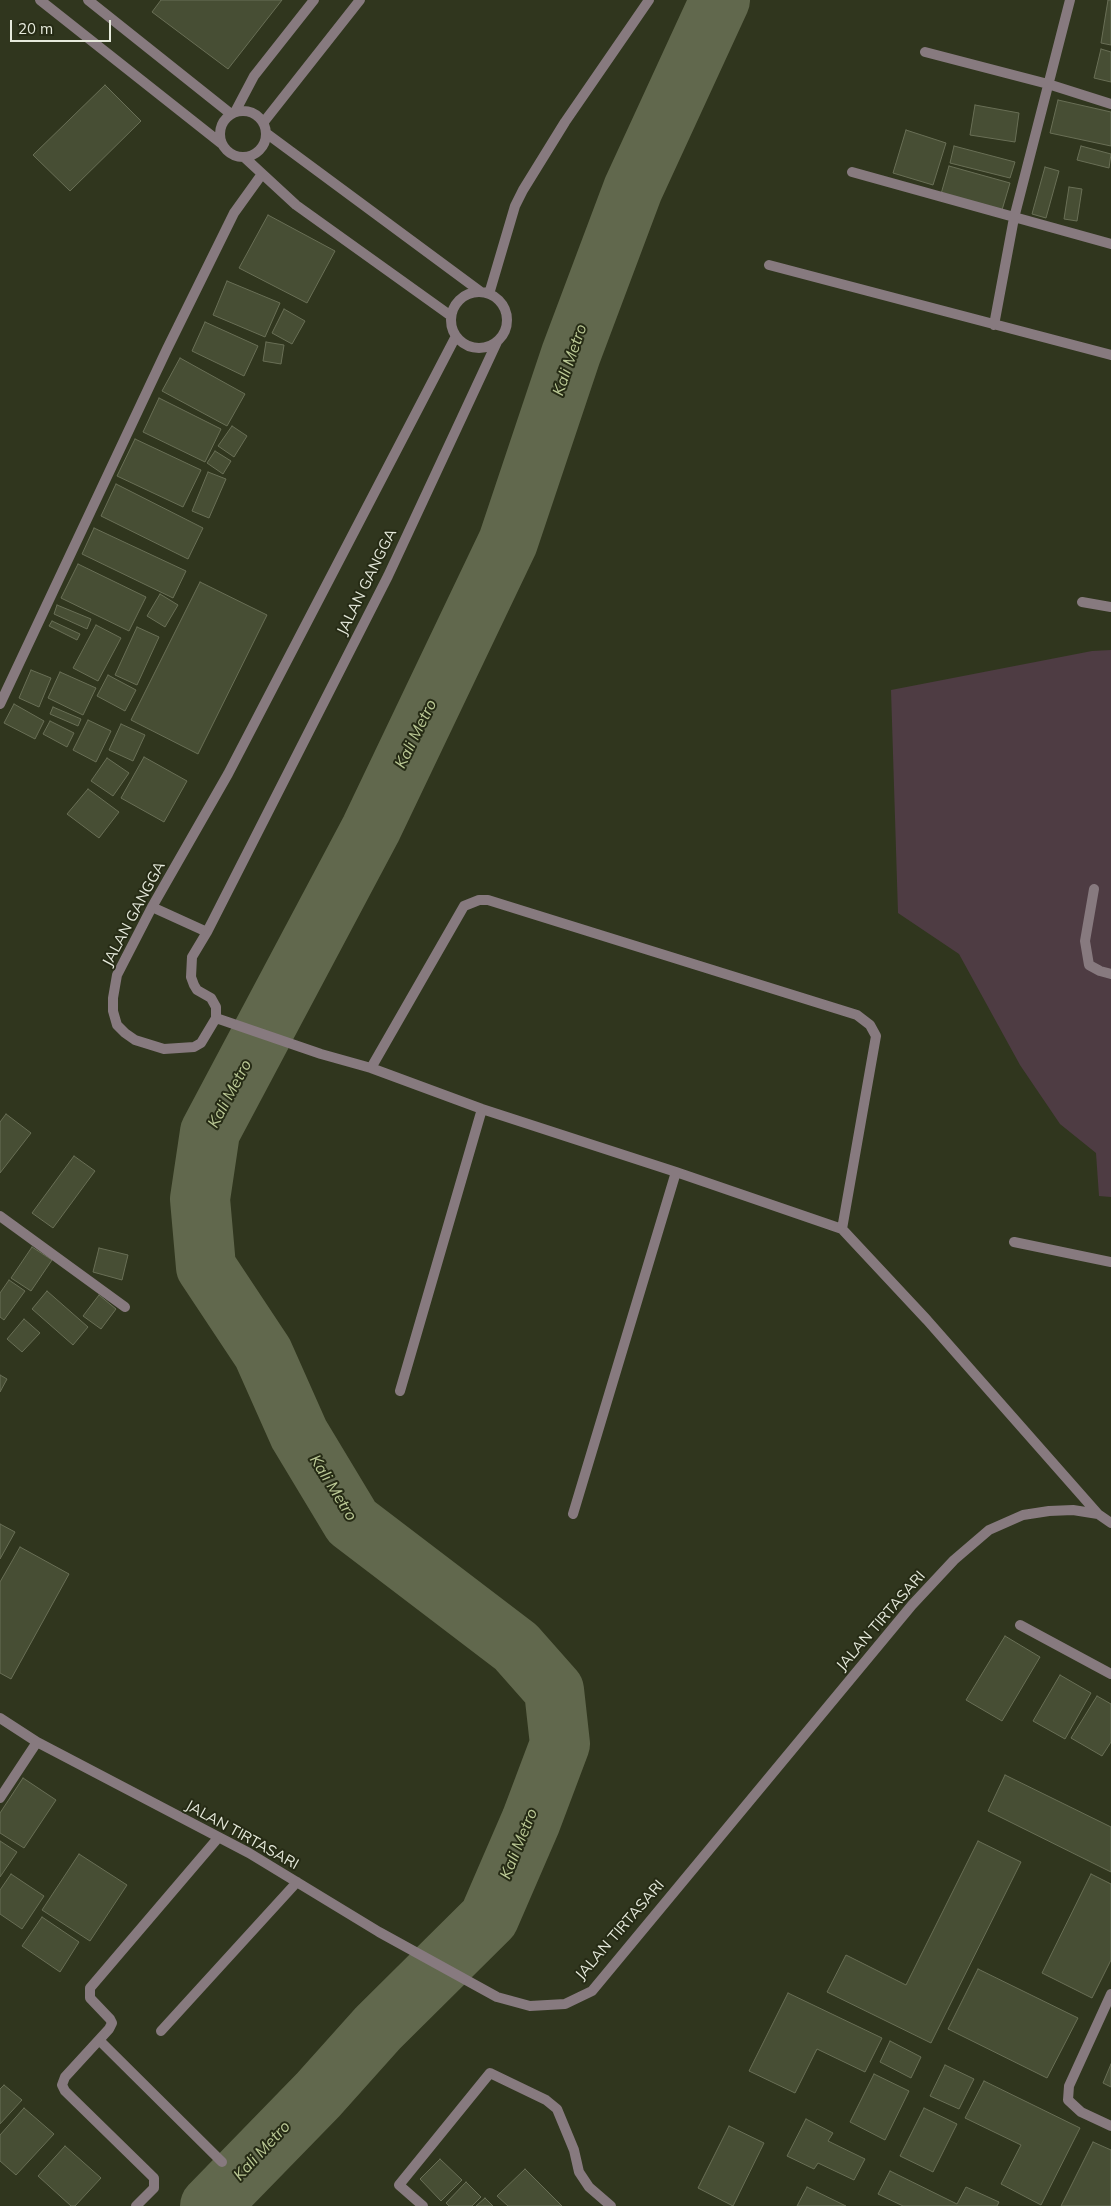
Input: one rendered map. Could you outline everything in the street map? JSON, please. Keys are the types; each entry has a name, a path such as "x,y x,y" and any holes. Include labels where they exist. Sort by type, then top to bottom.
{"street":[{"path":"40,0 235,155 244,157 255,154 263,144 264,128 360,0"},
{"path":"88,0 233,113 246,111 256,115 264,128 501,303 507,316 506,331 496,342 486,347 474,348 464,344 456,336 451,326 451,316 456,304 467,295 485,293"},
{"path":"222,144 220,127 233,113 254,76 314,0"},
{"path":"485,293 515,206 523,190 565,122 650,0"},
{"path":"994,325 1014,218 1070,0"},
{"path":"925,52 1048,84 1111,104"},
{"path":"244,157 296,205 451,316"},
{"path":"852,172 1111,244"},
{"path":"0,704 184,315 234,214 262,174"},
{"path":"769,266 1111,355"},
{"name":"JALAN GANGGA","path":"456,336 228,774 152,907 117,975 112,998 113,1012 117,1025 124,1034 135,1040 164,1049 194,1047 201,1043 216,1018 216,1008 211,998 197,990 191,977 192,957 207,932 388,576 496,342"},
{"path":"1082,602 1111,607"},
{"path":"1094,889 1085,941 1089,964 1100,972 1110,974"},
{"path":"371,1068 464,906 479,900 488,900 857,1015 870,1025 876,1036 876,1042 842,1229"},
{"path":"152,907 207,932"},
{"path":"216,1018 321,1054 371,1068 482,1109 676,1172 842,1229 933,1327 1098,1514"},
{"path":"400,1391 482,1109"},
{"path":"573,1514 676,1172"},
{"path":"0,1216 126,1307"},
{"path":"1014,1242 1111,1262"},
{"name":"JALAN TIRTASARI","path":"0,1718 37,1742 249,1853 379,1932 497,1997 530,2006 565,2004 592,1990 912,1605 954,1560 990,1530 1023,1515 1073,1510 1098,1514 1111,1523"},
{"path":"1020,1625 1111,1674"},
{"path":"0,1798 37,1742"},
{"path":"136,2206 154,2188 154,2178 64,2090 62,2085 65,2077 112,2023 90,1998 90,1988 218,1838"},
{"path":"161,2031 297,1882"},
{"path":"1111,1994 1069,2086 1068,2100 1081,2112 1111,2126"},
{"path":"99,2040 222,2162"},
{"path":"423,2206 399,2185 490,2073 546,2100 557,2109 574,2150 579,2172 589,2187 612,2206"}],"shaded area":[{"path":"1111,650 1111,1197 1099,1196 1096,1153 1060,1124 1020,1065 959,954 898,913 891,690 1092,651"}],"building":[{"path":"161,0 282,0 228,69 152,12"},
{"path":"1108,0 1111,0 1111,45 1101,43"},
{"path":"1101,49 1111,52 1111,82 1094,78"},
{"path":"105,85 141,121 70,191 33,155"},
{"path":"1058,100 1111,112 1111,146 1050,133"},
{"path":"975,105 1019,113 1015,142 970,135"},
{"path":"906,130 946,143 933,185 893,173"},
{"path":"954,146 1015,162 1010,178 950,163"},
{"path":"1081,146 1111,154 1109,168 1077,160"},
{"path":"949,166 1010,183 1002,210 941,194"},
{"path":"1045,167 1059,171 1046,218 1032,214"},
{"path":"1069,187 1082,189 1077,221 1064,219"},
{"path":"268,215 335,251 307,303 239,268"},
{"path":"227,281 280,303 265,337 213,315"},
{"path":"284,309 305,321 292,344 272,333"},
{"path":"205,322 258,346 244,376 192,351"},
{"path":"266,342 284,345 281,364 263,361"},
{"path":"180,358 245,394 227,426 162,391"},
{"path":"159,398 221,429 205,462 143,432"},
{"path":"232,426 247,436 234,457 218,446"},
{"path":"135,439 201,470 183,507 117,476"},
{"path":"215,451 231,461 223,474 207,463"},
{"path":"208,472 226,479 209,518 192,511"},
{"path":"116,484 203,528 188,559 101,516"},
{"path":"94,528 186,571 173,598 82,554"},
{"path":"78,564 146,597 129,631 61,598"},
{"path":"200,582 267,615 198,754 131,720"},
{"path":"160,594 178,605 165,627 147,616"},
{"path":"57,605 91,619 87,629 54,614"},
{"path":"52,621 80,634 77,640 49,626"},
{"path":"96,625 121,638 98,681 73,668"},
{"path":"137,627 159,637 137,685 115,675"},
{"path":"31,670 51,678 39,707 19,698"},
{"path":"60,672 96,688 83,715 48,698"},
{"path":"108,675 136,690 125,711 97,696"},
{"path":"14,704 44,721 35,739 4,723"},
{"path":"53,707 81,719 78,726 50,714"},
{"path":"88,720 111,731 96,762 73,750"},
{"path":"50,721 74,733 67,747 43,734"},
{"path":"121,724 145,735 133,761 109,750"},
{"path":"144,757 187,781 164,822 121,798"},
{"path":"107,758 129,773 113,796 91,781"},
{"path":"88,789 119,812 99,838 67,814"},
{"path":"6,1114 31,1133 0,1173 0,1122"},
{"path":"74,1156 95,1171 53,1228 32,1213"},
{"path":"32,1247 52,1260 31,1291 11,1278"},
{"path":"99,1248 128,1255 122,1280 93,1272"},
{"path":"9,1280 25,1291 4,1320 0,1317 0,1293"},
{"path":"47,1291 88,1327 73,1345 32,1309"},
{"path":"99,1295 116,1309 101,1329 83,1316"},
{"path":"24,1319 40,1333 22,1352 7,1339"},
{"path":"0,1375 7,1379 0,1392"},
{"path":"0,1524 15,1532 0,1559"},
{"path":"20,1547 69,1574 11,1679 0,1673 0,1582"},
{"path":"1005,1636 1040,1657 1002,1721 966,1700"},
{"path":"1060,1675 1091,1693 1065,1739 1033,1721"},
{"path":"1097,1696 1111,1704 1111,1742 1102,1756 1071,1738"},
{"path":"1005,1775 1111,1827 1111,1872 988,1811"},
{"path":"23,1778 56,1800 24,1848 0,1833 0,1813"},
{"path":"0,1841 17,1852 0,1877"},
{"path":"978,1841 1021,1862 931,2043 827,1992 846,1955 906,1985"},
{"path":"79,1854 127,1885 90,1941 42,1910"},
{"path":"11,1874 44,1896 22,1929 0,1914 0,1890"},
{"path":"1091,1874 1111,1884 1111,1960 1092,1998 1042,1973"},
{"path":"42,1917 79,1942 60,1972 22,1946"},
{"path":"978,1969 1078,2018 1047,2078 948,2029"},
{"path":"788,1993 882,2038 865,2072 817,2049 795,2093 749,2071"},
{"path":"890,2041 921,2057 911,2078 880,2062"},
{"path":"1111,2064 1111,2087 1103,2083"},
{"path":"945,2065 974,2079 959,2109 930,2096"},
{"path":"874,2074 909,2091 885,2140 850,2122"},
{"path":"984,2081 1080,2128 1041,2205 1001,2184 1021,2145 965,2118"},
{"path":"4,2085 22,2100 0,2124 0,2089"},
{"path":"24,2108 54,2134 16,2175 0,2161 0,2135"},
{"path":"924,2108 957,2124 933,2172 900,2156"},
{"path":"806,2119 833,2133 828,2141 865,2159 854,2180 818,2163 814,2169 787,2156"},
{"path":"729,2126 764,2143 733,2206 698,2188"},
{"path":"1093,2142 1111,2150 1111,2206 1061,2206"},
{"path":"65,2146 101,2178 75,2206 71,2206 38,2176"},
{"path":"440,2159 462,2180 441,2201 420,2179"},
{"path":"525,2169 562,2206 508,2206 497,2196"},
{"path":"890,2171 957,2204 966,2187 999,2202 997,2206 903,2206 878,2194"},
{"path":"466,2182 481,2197 472,2206 449,2206 446,2203"},
{"path":"807,2187 846,2206 797,2206"},
{"path":"485,2198 493,2206 476,2206"}],"waterway":[{"name":"Kali Metro","path":"210,2206 318,2095 378,2028 489,1918 531,1821 560,1744 554,1690 516,1647 352,1522 299,1434 263,1353 206,1267 200,1199 210,1132 371,829 508,542 571,354 633,189 720,0"}]}
